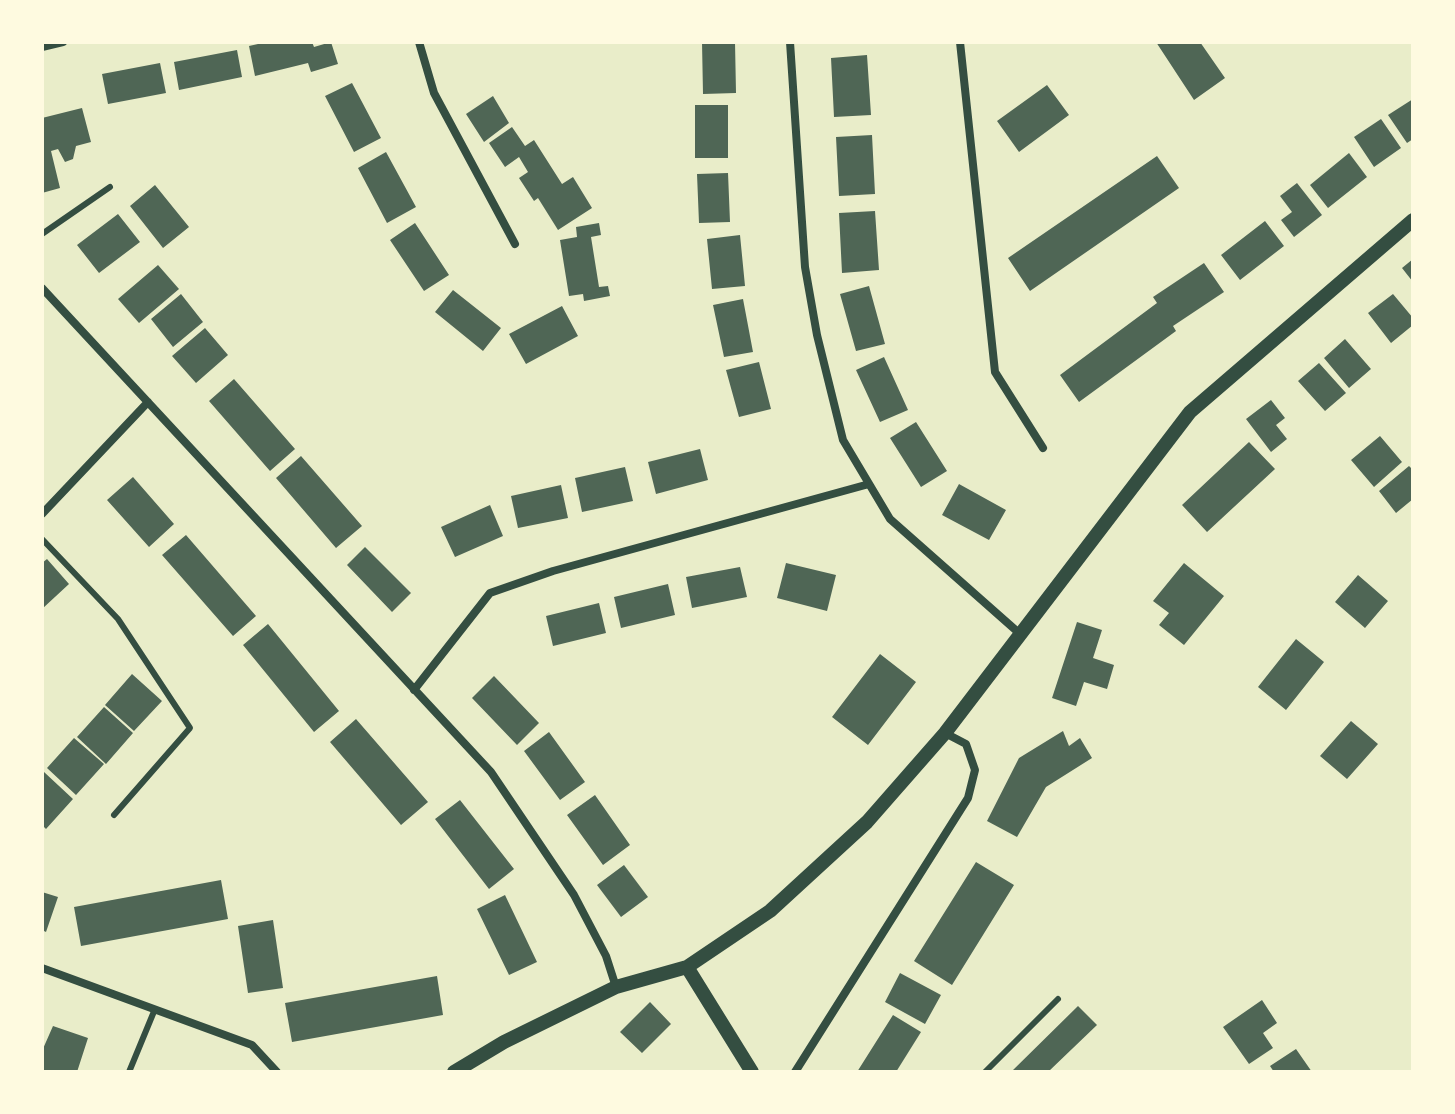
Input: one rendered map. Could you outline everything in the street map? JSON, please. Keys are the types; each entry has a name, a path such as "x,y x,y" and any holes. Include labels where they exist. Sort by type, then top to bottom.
{"street":[{"path":"42,47 63,42"},
{"path":"419,42 434,93 515,244"},
{"path":"790,42 805,267 817,335 843,440 890,519 1019,633"},
{"path":"960,42 995,372 1043,448"},
{"path":"454,1072 504,1042 616,987 687,967 770,911 867,822 945,733 1190,412 1413,220"},
{"path":"42,288 491,772 574,895 606,956 616,987"},
{"path":"42,514 148,402"},
{"path":"414,690 490,593 553,571 869,484"},
{"path":"795,1072 968,798 975,770 966,744 945,733"},
{"path":"687,967 752,1072"},
{"path":"42,968 252,1045 277,1072"}],"lane":[{"path":"42,234 110,187"},
{"path":"42,539 118,619 190,728 114,815"},
{"path":"985,1072 1058,999"},
{"path":"129,1072 155,1009"}],"building":[{"path":"267,42 312,42 314,47 331,42 338,64 311,72 308,63 255,76 249,46"},
{"path":"702,42 735,42 736,93 703,94"},
{"path":"1156,42 1200,42 1225,78 1194,100"},
{"path":"237,50 242,77 179,90 174,62"},
{"path":"867,55 871,115 834,117 831,58"},
{"path":"160,63 166,93 108,104 102,74"},
{"path":"352,83 381,138 354,152 325,96"},
{"path":"1047,85 1069,115 1019,152 997,121"},
{"path":"493,96 509,123 484,142 466,114"},
{"path":"1413,99 1413,139 1407,143 1388,115"},
{"path":"695,105 728,105 728,158 695,158"},
{"path":"82,108 91,142 76,146 73,159 65,162 58,149 51,151 60,188 42,193 42,118"},
{"path":"1381,119 1401,148 1374,167 1354,137"},
{"path":"512,127 525,146 534,140 562,184 573,177 592,208 558,230 538,198 534,201 519,178 528,172 519,157 505,167 489,143"},
{"path":"872,135 875,194 839,196 836,137"},
{"path":"386,152 416,207 387,223 358,168"},
{"path":"1349,153 1367,177 1328,208 1310,185"},
{"path":"1157,156 1179,188 1030,291 1008,258"},
{"path":"728,173 730,222 699,223 697,174"},
{"path":"1297,183 1322,215 1294,237 1281,220 1292,212 1280,196"},
{"path":"155,185 189,227 163,248 130,206"},
{"path":"875,211 879,270 842,273 839,213"},
{"path":"118,214 140,242 99,273 77,245"},
{"path":"1265,221 1284,246 1240,280 1221,255"},
{"path":"415,223 449,275 424,291 390,240"},
{"path":"599,223 601,235 591,237 599,287 608,286 610,296 584,301 583,294 569,296 560,240 577,237 576,227"},
{"path":"740,235 745,286 712,289 707,239"},
{"path":"1413,259 1413,282 1402,268"},
{"path":"1204,263 1224,292 1173,326 1176,331 1079,402 1060,375 1157,303 1153,297"},
{"path":"158,265 179,289 139,323 118,299"},
{"path":"869,286 885,344 856,351 840,294"},
{"path":"453,290 501,328 483,351 435,312"},
{"path":"181,294 203,322 173,347 151,319"},
{"path":"1393,294 1413,318 1413,325 1391,343 1368,313"},
{"path":"743,299 753,352 724,357 713,305"},
{"path":"562,306 578,336 526,364 509,334"},
{"path":"205,328 228,355 196,383 172,356"},
{"path":"1345,339 1371,369 1349,388 1324,358"},
{"path":"884,357 908,410 880,422 856,370"},
{"path":"759,362 771,409 739,417 726,370"},
{"path":"1319,363 1346,393 1325,411 1298,381"},
{"path":"234,379 295,449 270,471 209,401"},
{"path":"1271,400 1285,418 1276,425 1287,439 1271,452 1246,419"},
{"path":"916,422 947,471 921,487 890,438"},
{"path":"1380,436 1402,462 1374,487 1351,460"},
{"path":"1249,442 1275,469 1207,532 1182,505"},
{"path":"700,449 708,480 656,494 648,462"},
{"path":"301,456 362,526 336,548 276,478"},
{"path":"1409,466 1413,470 1413,499 1396,513 1379,491"},
{"path":"625,467 633,501 582,512 575,478"},
{"path":"133,477 174,524 149,547 107,500"},
{"path":"959,484 1006,510 989,540 942,515"},
{"path":"561,485 568,518 518,528 511,496"},
{"path":"490,505 503,536 455,557 441,527"},
{"path":"186,535 256,616 233,636 162,555"},
{"path":"365,547 411,593 392,612 347,565"},
{"path":"47,559 69,584 42,609 42,563"},
{"path":"786,563 836,575 827,611 777,598"},
{"path":"1184,563 1224,596 1184,645 1159,625 1169,613 1153,601"},
{"path":"740,567 747,597 692,608 686,577"},
{"path":"1358,575 1388,601 1365,628 1335,602"},
{"path":"668,584 675,615 621,628 614,597"},
{"path":"599,603 606,633 553,646 546,616"},
{"path":"1077,622 1102,630 1093,658 1114,665 1107,689 1084,682 1076,706 1052,698"},
{"path":"268,624 339,711 314,732 243,645"},
{"path":"1296,639 1324,662 1286,710 1258,687"},
{"path":"880,654 916,682 868,745 832,717"},
{"path":"132,674 162,701 134,731 105,705"},
{"path":"494,676 539,723 517,745 472,698"},
{"path":"104,707 133,733 106,764 77,737"},
{"path":"356,719 428,802 401,825 330,742"},
{"path":"1351,721 1378,744 1347,779 1320,756"},
{"path":"1063,731 1069,746 1080,738 1092,758 1046,787 1017,837 987,821 1019,758"},
{"path":"549,732 585,782 560,800 524,751"},
{"path":"74,738 104,764 76,795 47,768"},
{"path":"44,772 73,799 46,829 42,825"},
{"path":"595,795 630,845 603,865 567,815"},
{"path":"460,800 514,869 489,889 435,819"},
{"path":"976,862 1014,885 952,985 914,961"},
{"path":"624,865 648,897 621,917 597,885"},
{"path":"221,880 228,919 81,946 74,907"},
{"path":"42,892 58,897 46,932 42,930"},
{"path":"505,895 537,962 509,975 477,909"},
{"path":"273,920 283,988 248,993 238,926"},
{"path":"900,973 941,995 925,1024 885,1002"},
{"path":"437,976 443,1015 292,1042 285,1003"},
{"path":"1262,1000 1277,1023 1263,1033 1273,1048 1249,1064 1223,1027"},
{"path":"650,1002 671,1024 642,1053 620,1032"},
{"path":"1078,1006 1097,1025 1048,1072 1011,1072"},
{"path":"893,1015 921,1032 896,1072 857,1072"},
{"path":"53,1026 88,1038 77,1072 42,1072 42,1051"},
{"path":"1296,1049 1312,1072 1274,1072 1270,1066"}]}
